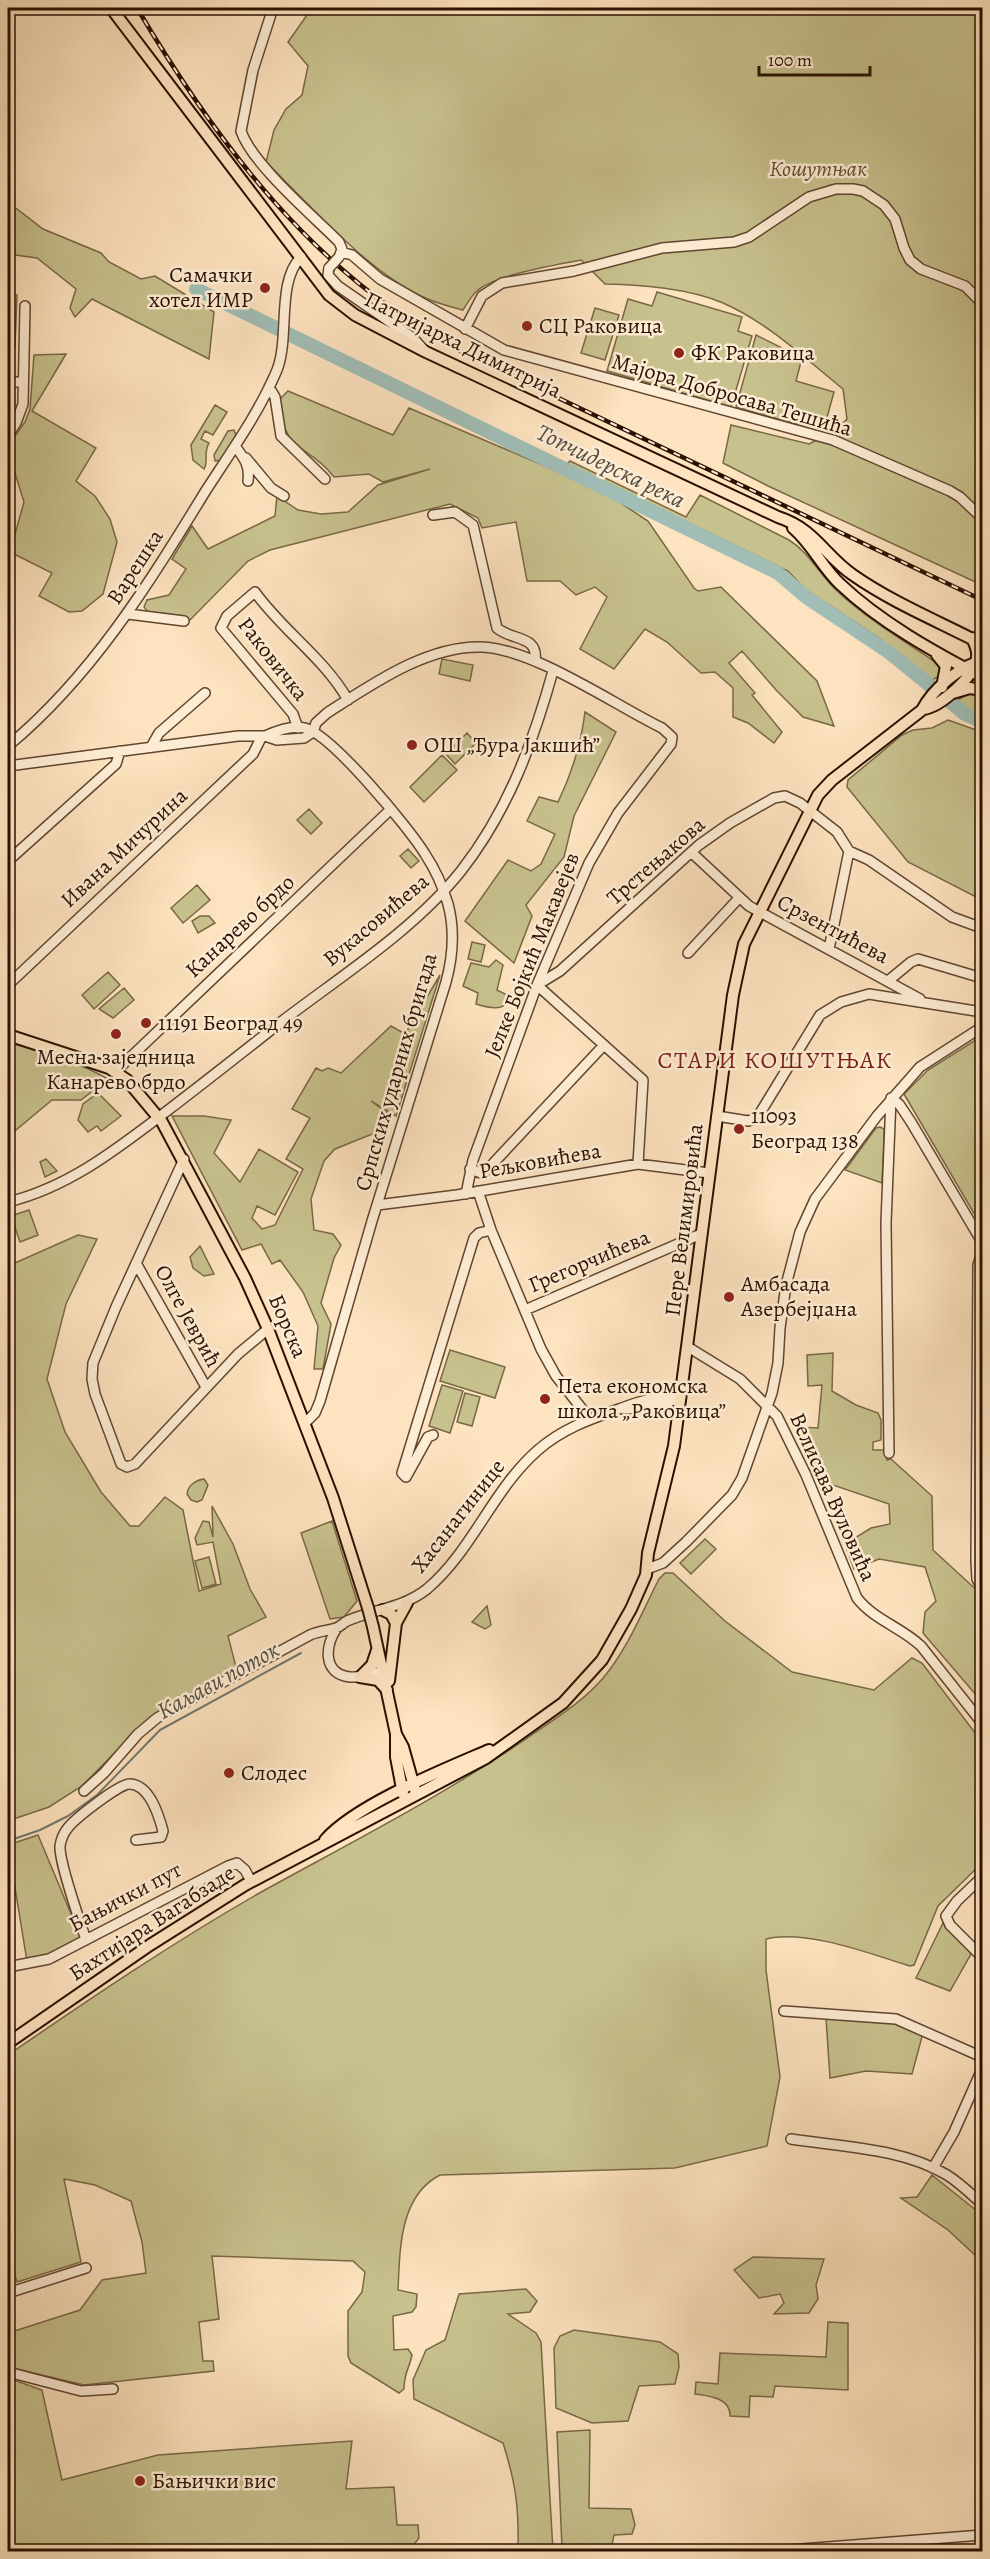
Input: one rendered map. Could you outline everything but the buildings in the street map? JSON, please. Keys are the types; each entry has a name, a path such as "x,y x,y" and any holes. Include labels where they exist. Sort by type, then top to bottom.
{"main road":[{"name":"Патријарха Димитрија","path":"111,8 335,301 373,325 426,352 802,527 837,563 868,585 982,644"},
{"name":"Патријарха Димитрија","path":"778,517 802,537 844,588 889,622 932,648 974,666 982,677"},
{"path":"972,639 977,653 974,666"},
{"path":"932,648 946,666 945,691 970,688 982,690"},
{"name":"Пере Велимировића","path":"414,1789 486,1758 554,1710 593,1671 627,1617 647,1569 648,1553 679,1419 736,974 744,945 818,795 827,785 974,666"},
{"name":"Борска","path":"8,1035 69,1056 101,1063 116,1071 159,1117 184,1160 268,1329 342,1523 378,1647 396,1734 396,1757 403,1795"},
{"path":"387,1690 396,1623 407,1603"},
{"path":"383,1610 391,1614 396,1623"},
{"path":"360,1677 372,1665 378,1647"},
{"path":"360,1677 378,1680 387,1690"},
{"name":"Борска","path":"396,1734 403,1747 414,1789"},
{"name":"Бахтијара Вагабзаде","path":"8,2043 150,1945 251,1881 323,1843 351,1819 414,1789"}],"street":[{"name":"Мајора Добросава Тешића","path":"273,8 253,70 240,127 243,138 278,182 339,242 340,255 352,255 380,279 487,343 513,353 843,444 950,491 960,497 982,518"},
{"path":"465,329 482,296 502,283 574,271 662,248 734,242 749,237 809,197 836,189 853,189 863,192 884,205 895,219 910,260 921,269 965,286 982,303"},
{"path":"340,255 329,268 328,274 338,286 413,338 426,352"},
{"name":"Варешка","path":"8,746 69,688 128,614 235,446 279,364 283,346 289,275 293,264 301,257"},
{"path":"8,435 20,415 24,306"},
{"path":"8,382 23,382"},
{"path":"268,387 275,397 277,424 281,436 325,479"},
{"path":"235,446 271,488 284,496"},
{"path":"246,458 248,481"},
{"path":"433,515 455,512 473,525 497,628 532,644 536,653 535,662"},
{"name":"Раковичка","path":"298,728 293,714 221,628 227,616 255,592 274,618 337,682 348,700"},
{"path":"128,614 184,621"},
{"path":"8,766 238,736 263,736 277,740 304,738 313,732 320,718 348,700 410,666 445,652 483,647 509,652 553,670"},
{"name":"Јелке Бојкић Макавејев","path":"466,1194 470,1169 537,985 574,896 605,832 626,801 668,748 672,737 662,728 553,670"},
{"name":"Вукасовићева","path":"8,1202 44,1191 76,1175 119,1148 376,949 443,891 462,870 510,793 539,722 553,670"},
{"path":"151,747 159,733 205,693"},
{"path":"263,736 279,730 298,728 313,732"},
{"name":"Српских ударних бригада","path":"305,1423 317,1410 320,1401 450,965 452,932 443,891 426,855 391,809 334,747 313,732"},
{"name":"Ивана Мичурина","path":"8,985 253,754 263,736"},
{"path":"8,746 9,756 19,765"},
{"path":"8,861 116,764 120,751"},
{"name":"Трстењакова","path":"537,985 560,971 691,852 719,830 777,797 789,798 809,811"},
{"name":"Канарево брдо","path":"116,1071 391,809"},
{"path":"809,811 837,832 847,844 849,851 829,949"},
{"path":"849,851 869,860 952,917 982,928"},
{"name":"Срзентићева","path":"691,852 739,898 759,912 927,1004"},
{"path":"688,953 739,898"},
{"name":"Срзентићева","path":"888,981 918,959 982,978"},
{"path":"537,985 644,1083 638,1164"},
{"path":"717,1116 748,1121 758,1118 815,1022 825,1010 832,1006 869,994 982,1012"},
{"path":"647,1569 663,1563 732,1495 746,1469 768,1405 778,1363 786,1285 805,1217 822,1188 891,1098 924,1063 982,1027"},
{"path":"470,1169 481,1173 486,1171 604,1045"},
{"path":"891,1098 899,1104 911,1122 982,1242"},
{"path":"889,1454 886,1223 891,1098"},
{"path":"184,1160 104,1335 93,1368 92,1379 98,1404 121,1464 128,1467 135,1464 246,1346 268,1329"},
{"name":"Рељковићева","path":"377,1205 466,1194 638,1164 709,1173"},
{"path":"478,1191 491,1230 550,1367 590,1419"},
{"path":"433,1435 428,1437 406,1477 402,1473 474,1238 479,1233 491,1230"},
{"name":"Грегорчићева","path":"525,1310 701,1234"},
{"path":"982,1253 978,1265 980,1433 976,1573 982,1588"},
{"name":"Олге Јеврић","path":"136,1263 206,1387"},
{"name":"Велисава Вуловића","path":"688,1347 740,1379 768,1405 781,1423 806,1475 857,1598 868,1612 907,1634 921,1646 982,1724"},
{"name":"Хасанагинице","path":"84,1791 104,1773 138,1734 157,1718 318,1631 337,1628 347,1621 407,1603 434,1582 457,1557 517,1473 533,1455 562,1433 590,1419 635,1402 659,1397 681,1397"},
{"name":"Хасанагинице","path":"619,1409 656,1407 681,1397"},
{"path":"656,1407 673,1413 679,1419"},
{"path":"327,1649 337,1628"},
{"path":"318,1631 327,1649 328,1658 343,1676 360,1677 383,1671"},
{"path":"86,1941 60,1853 64,1833 70,1824 116,1790 133,1784 150,1799 164,1831 161,1837 136,1840"},
{"name":"Бањички пут","path":"8,1967 49,1959 86,1941 146,1906 228,1866 237,1863 251,1881"},
{"path":"982,1877 957,1901 946,1916 950,1925 982,1957"},
{"path":"784,2011 896,2019 982,2057"},
{"path":"933,2168 954,2132 982,2069"},
{"path":"791,2139 907,2158 953,2179 982,2204"},
{"path":"8,2293 86,2268"},
{"path":"8,2372 81,2391 113,2389"},
{"path":"763,2552 982,2535"}],"green space":[{"name":"Кошутњак","path":"312,8 982,8 982,585 723,463 731,425 809,444 835,431 847,419 843,389 786,342 739,311 695,294 649,286 605,284 581,260 526,271 485,285 477,291 463,310 432,301 406,288 363,257 266,162 274,130 286,109 302,95 308,66 288,42"},
{"path":"8,202 43,229 101,253 109,262 141,279 155,276 214,312 209,359 92,299 75,317 70,308 76,289 37,258 8,254"},
{"name":"ФК Раковица","path":"657,292 742,317 738,331 752,336 731,407 607,371 628,299 652,306"},
{"path":"8,294 17,295 15,347 8,347"},
{"path":"595,308 619,315 605,360 581,353"},
{"path":"756,335 802,358 796,381 834,392 823,432 736,407"},
{"path":"66,354 32,411 96,448 76,481 95,496 110,519 117,542 103,594 82,611 69,612 39,596 52,573 10,552 24,502 15,473 8,469 8,446 25,422 30,409 34,355"},
{"path":"288,391 393,435 409,408 601,490 648,521 694,588 698,591 721,587 817,681 834,726 803,717 742,651 729,663 755,693 752,695 782,732 774,743 748,723 733,717 733,688 715,672 701,673 667,642 645,629 614,669 580,649 607,597 595,587 576,595 560,581 527,581 516,522 482,528 478,518 450,504 270,550 248,561 190,620 148,612 144,607 147,600 169,595 186,569 172,559 192,526 208,549 275,516 277,496 298,510 321,514 348,512 378,485 430,469 383,482 369,474 334,477 315,458 291,440 286,431 279,400"},
{"path":"215,405 227,412 213,435 205,431 201,439 209,443 204,469 193,460 191,445"},
{"path":"234,430 236,435 222,460 215,461 214,455 228,431"},
{"path":"570,461 686,517 700,495 789,540 808,557 830,584 860,610 937,663 940,669 938,677 932,680 879,638 806,590 788,571 567,464"},
{"path":"442,659 473,665 470,681 439,674"},
{"path":"969,693 982,695 982,718 956,701"},
{"path":"585,712 616,732 574,816 564,857 526,905 532,916 514,963 465,921 508,860 531,871 541,864 555,834 527,821 539,797 558,802 575,758"},
{"path":"948,720 982,732 982,900 908,862 847,787 848,780 902,735 913,730 932,728"},
{"path":"467,733 476,743 455,764 446,754"},
{"path":"442,755 457,770 424,802 410,787"},
{"path":"309,809 322,823 311,834 297,820"},
{"path":"408,849 419,861 411,868 400,856"},
{"path":"197,885 210,900 183,923 171,908"},
{"path":"200,916 209,916 215,923 198,933 192,921"},
{"path":"472,942 485,945 481,962 468,959"},
{"path":"496,960 503,965 497,990 513,998 505,1005 496,1008 476,1004 478,993 463,986 471,963 489,967"},
{"path":"108,972 120,985 94,1009 82,995"},
{"path":"440,975 396,1116 371,1101 390,1115 385,1129 335,1149 324,1161 311,1199 314,1230 333,1234 341,1245 334,1258 321,1303 331,1324 323,1369 314,1369 318,1326 303,1292 280,1260 272,1264 261,1244 242,1250 172,1116 204,1116 231,1120 214,1153 240,1182 259,1149 298,1172 275,1215 257,1206 252,1218 262,1229 275,1225 303,1169 286,1159 310,1118 292,1109 316,1068 322,1071 328,1068 341,1073 391,1026 405,1034"},
{"path":"124,988 134,1000 113,1018 99,1009"},
{"path":"982,1036 982,1227 904,1094 928,1070"},
{"path":"8,1042 71,1062 108,1079 81,1100 52,1100 16,1130 8,1121"},
{"path":"98,1093 121,1116 101,1131 97,1126 88,1132 78,1120 83,1104"},
{"path":"876,1128 884,1129 882,1183 845,1170"},
{"path":"46,1159 57,1171 45,1177 40,1162"},
{"path":"29,1210 38,1235 20,1242 11,1216"},
{"path":"78,1235 97,1239 66,1304 47,1379 65,1432 101,1492 130,1526 139,1526 165,1497 183,1510 199,1591 221,1584 213,1542 197,1545 195,1538 203,1521 209,1522 213,1537 212,1506 233,1544 250,1589 266,1617 228,1636 237,1671 165,1708 134,1733 82,1786 49,1807 8,1821 8,1266"},
{"path":"200,1246 214,1274 204,1276 193,1268 190,1257"},
{"path":"450,1350 505,1367 495,1398 440,1381"},
{"path":"833,1353 832,1391 856,1405 878,1413 881,1420 881,1440 873,1442 873,1450 885,1450 887,1460 891,1459 932,1496 933,1550 982,1595 982,1702 923,1633 925,1612 936,1601 925,1567 879,1559 854,1569 845,1544 871,1528 890,1524 889,1504 824,1482 798,1427 818,1428 822,1385 808,1386 807,1355"},
{"path":"442,1385 463,1391 450,1433 429,1426"},
{"path":"465,1393 480,1397 472,1426 457,1422"},
{"path":"204,1479 208,1485 202,1500 197,1502 191,1500 187,1494 189,1488 195,1482"},
{"path":"332,1521 357,1601 344,1617 330,1619 301,1533"},
{"path":"705,1539 716,1549 691,1574 680,1563"},
{"path":"209,1557 216,1584 202,1588 195,1561"},
{"path":"665,1573 673,1573 725,1621 792,1672 874,1690 912,1658 922,1663 982,1742 982,1863 938,1906 914,1965 910,1966 819,1940 800,1937 766,1939 766,1970 780,2077 767,2146 675,2168 440,2175 416,2196 404,2225 398,2290 417,2294 416,2307 412,2312 393,2316 394,2350 408,2349 412,2355 404,2389 399,2393 351,2363 348,2356 348,2311 362,2292 365,2272 353,2261 212,2256 219,2319 199,2322 203,2361 213,2361 214,2371 84,2385 8,2367 8,2333 80,2310 102,2280 146,2273 142,2242 131,2201 95,2185 64,2179 81,2262 17,2282 14,2272 8,2272 8,2055 102,1991 198,1930 462,1780 567,1711 586,1695 613,1666 659,1579"},
{"path":"487,1606 491,1625 485,1629 472,1622"},
{"path":"38,1835 82,1940 48,1956 27,1961 8,1845"},
{"path":"946,1922 971,1954 950,1991 916,1978 943,1923"},
{"path":"826,2018 899,2024 923,2033 912,2074 866,2071 830,2078"},
{"path":"932,2175 982,2215 982,2256 976,2256 948,2230 901,2198 917,2197"},
{"path":"753,2257 824,2259 816,2285 818,2299 809,2313 774,2314 784,2303 780,2294 759,2298 734,2270"},
{"path":"526,2289 537,2301 530,2312 508,2314 536,2333 541,2342 553,2551 518,2551 516,2496 503,2443 414,2399 413,2380 426,2350 445,2340 459,2294"},
{"path":"828,2322 848,2323 848,2390 775,2386 773,2397 750,2396 749,2417 730,2416 727,2405 723,2402 695,2394 696,2382 718,2384 720,2353 826,2357"},
{"path":"574,2330 660,2342 678,2354 679,2367 675,2384 639,2386 628,2421 592,2423 556,2408 554,2348 560,2336"},
{"path":"8,2378 42,2390 62,2480 158,2455 352,2441 346,2489 394,2487 397,2525 418,2525 419,2538 408,2552 8,2551"},
{"path":"590,2430 589,2508 631,2509 635,2525 632,2534 614,2535 611,2550 566,2551 562,2548 557,2432"},
{"path":"974,2546 974,2551 893,2551"}],"waterway":[{"name":"Топчидерска река","path":"196,289 778,573 806,597 890,653 965,714 982,722"},
{"name":"Топчидерска река","path":"957,715 972,718"},
{"name":"Каљави поток","path":"8,1841 40,1830 68,1816 97,1795 160,1730 301,1653"}],"railway":[{"path":"137,8 201,109 275,202 316,245 360,285 408,320 460,351 982,600"}],"place":[{"name":"Самачки хотел ИМР","path":"265,288"},
{"name":"СЦ Раковица","path":"527,326"},
{"name":"ФК Раковица","path":"679,353"},
{"name":"ОШ „Ђура Јакшић”","path":"412,745"},
{"name":"11191 Београд 49","path":"146,1023"},
{"name":"Месна заједница Канарево брдо","path":"116,1034"},
{"name":"11093 Београд 138","path":"739,1129"},
{"name":"Амбасада Азербејџана","path":"729,1297"},
{"name":"Пета економска школа „Раковица”","path":"545,1399"},
{"name":"Слодес","path":"229,1773"},
{"name":"Бањички вис","path":"140,2481"}],"district":[{"name":"СТАРИ КОШУТЊАК","path":"775,1060"}]}
